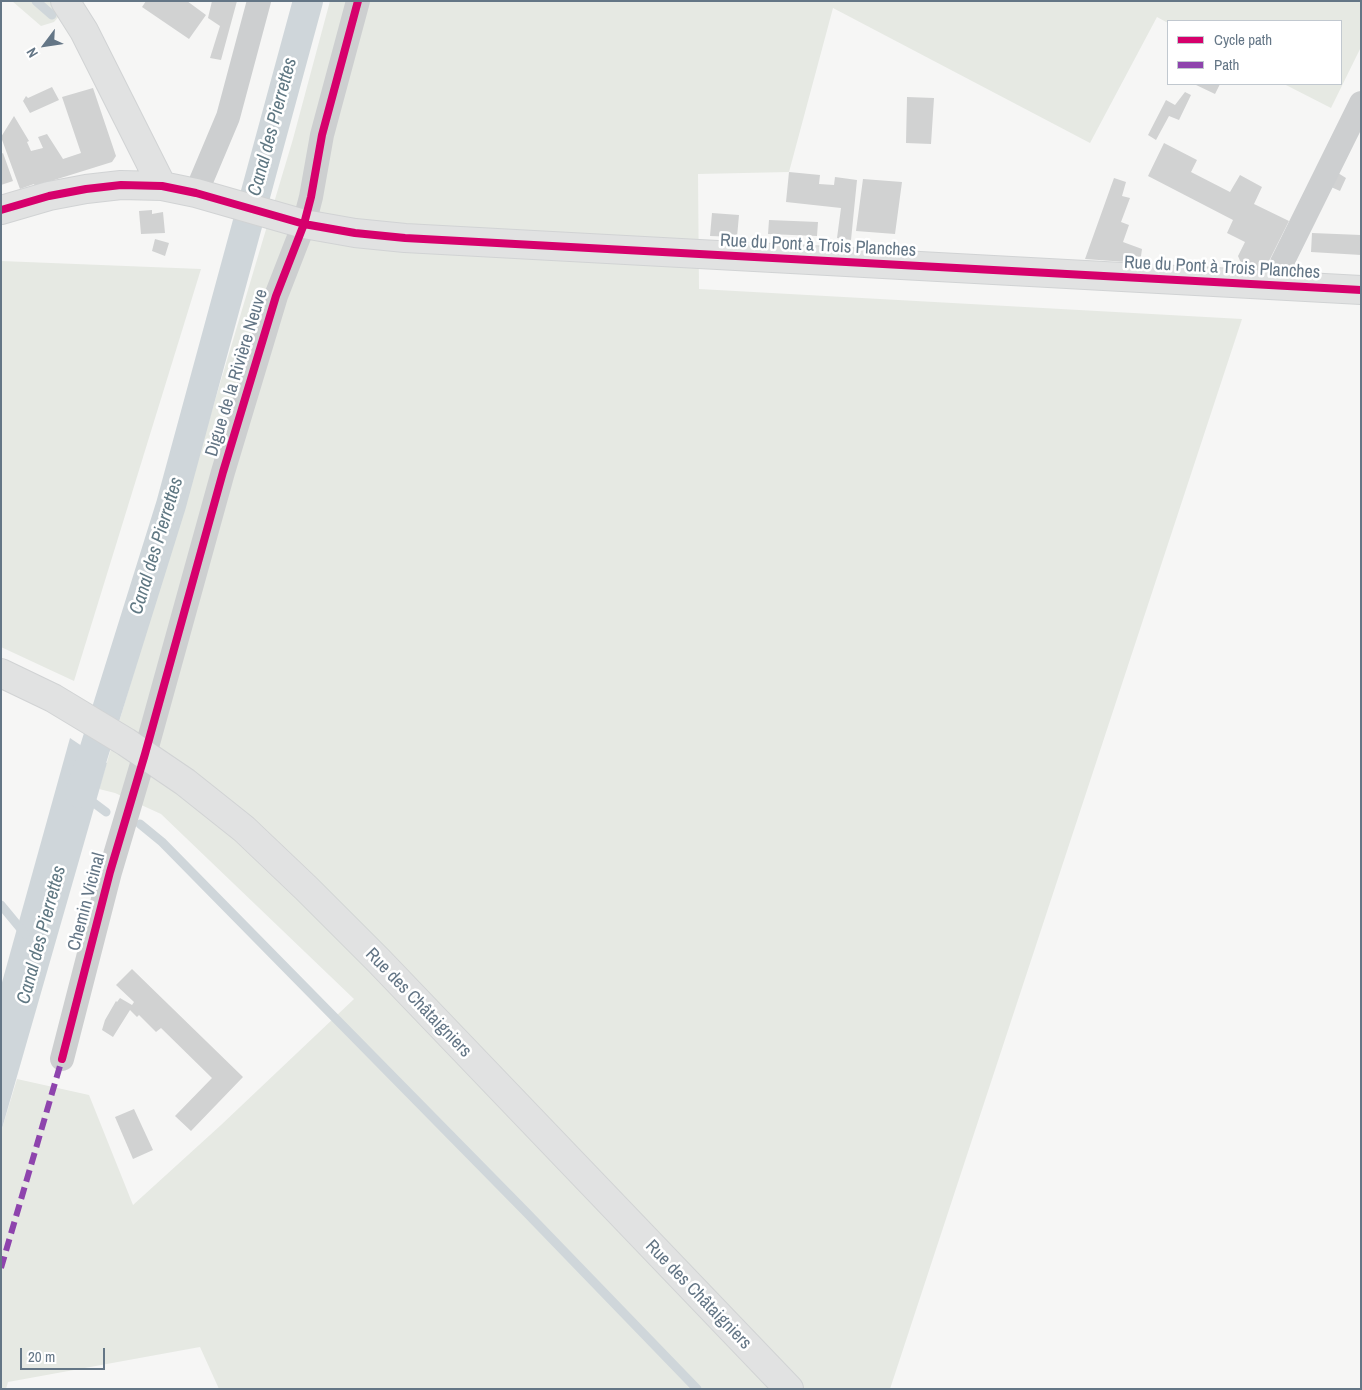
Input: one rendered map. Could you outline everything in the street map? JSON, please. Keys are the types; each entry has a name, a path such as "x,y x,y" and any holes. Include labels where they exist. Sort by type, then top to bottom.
{"street":[{"path":"65,1 84,31 162,186"},
{"path":"196,192 228,117 259,1"},
{"name":"Digue de la Rivière Neuve","path":"136,748 276,296 304,224 311,197 322,135 358,1"},
{"path":"1271,285 1361,103"},
{"name":"Rue du Pont à Trois Planches","path":"1,210 49,196 86,189 121,185 162,186 196,192 304,224 363,234 433,241 1361,290"},
{"name":"Rue des Châtaigniers","path":"1,673 53,698 136,748 185,782 231,818 306,888 379,961 789,1389"},
{"name":"Chemin Vicinal","path":"62,1059 110,872 136,748"}],"shaded area":[{"path":"12,1 50,1 60,15 54,22 41,26"},
{"path":"330,1 1361,1 1361,47 1331,108 1286,85 1342,85 1342,20 1167,20 1167,22 1157,17 1090,143 833,8 789,172 698,174 699,289 1242,319 890,1389 219,1389 200,1347 8,1382 6,1389 1,1389 1,1132 17,1079 89,1095 133,1205 354,999 161,814 115,793 99,789 293,139"},
{"path":"1,261 201,269 74,681 1,647"}],"water":[{"path":"70,738 107,763 1,1132 1,986"}],"building":[{"path":"146,1 187,1 206,15 189,39 142,7"},
{"path":"212,1 237,1 221,60 210,58 220,26 208,18"},
{"path":"1196,85 1220,85 1215,94"},
{"path":"52,87 59,100 30,113 23,101 26,96 28,98"},
{"path":"93,88 116,156 112,162 20,189 1,137 14,116 29,141 27,142 31,151 43,148 38,137 47,134 63,159 81,153 62,97"},
{"path":"1185,92 1191,95 1179,120 1169,116 1156,140 1148,135 1166,100 1175,105"},
{"path":"907,97 934,98 931,144 906,143"},
{"path":"1164,143 1197,160 1191,172 1230,192 1240,175 1262,187 1254,204 1289,221 1263,273 1240,271 1241,263 1238,256 1245,242 1227,233 1233,220 1148,176"},
{"path":"3,153 13,181 1,185 1,154"},
{"path":"789,172 820,175 819,184 834,185 835,177 857,180 851,240 837,238 841,208 786,202"},
{"path":"1338,173 1346,178 1340,191 1331,187"},
{"path":"1114,178 1126,182 1122,196 1130,198 1121,222 1129,225 1123,242 1142,249 1140,263 1085,259"},
{"path":"863,179 902,182 895,234 856,231"},
{"path":"152,210 152,214 163,212 165,233 141,234 139,211"},
{"path":"712,213 739,215 737,237 710,236"},
{"path":"769,220 818,222 817,236 768,234"},
{"path":"1312,233 1361,235 1361,255 1311,252"},
{"path":"155,239 169,243 165,256 152,251"},
{"path":"132,969 243,1077 191,1131 175,1116 212,1078 161,1028 156,1032 139,1015 137,1017 130,1010 113,1037 102,1030 105,1020 116,1001 120,998 132,1005 134,1002 116,985"},
{"path":"134,1109 153,1150 133,1159 115,1117"}],"waterway":[{"path":"36,1 52,15"},
{"name":"Canal des Pierrettes","path":"80,793 171,505 308,1"},
{"path":"86,797 106,812"},
{"path":"140,824 162,842 697,1389"},
{"path":"1,905 25,934"}],"marked path":[{"path":"1,1268 62,1059"}],"cycle path":[{"path":"62,1059 110,872 145,754 223,472 276,296 304,224 311,197 322,135 358,1"},
{"path":"1,210 49,196 86,189 121,185 162,186 196,193 304,224 355,233 405,238 1361,290"}]}
